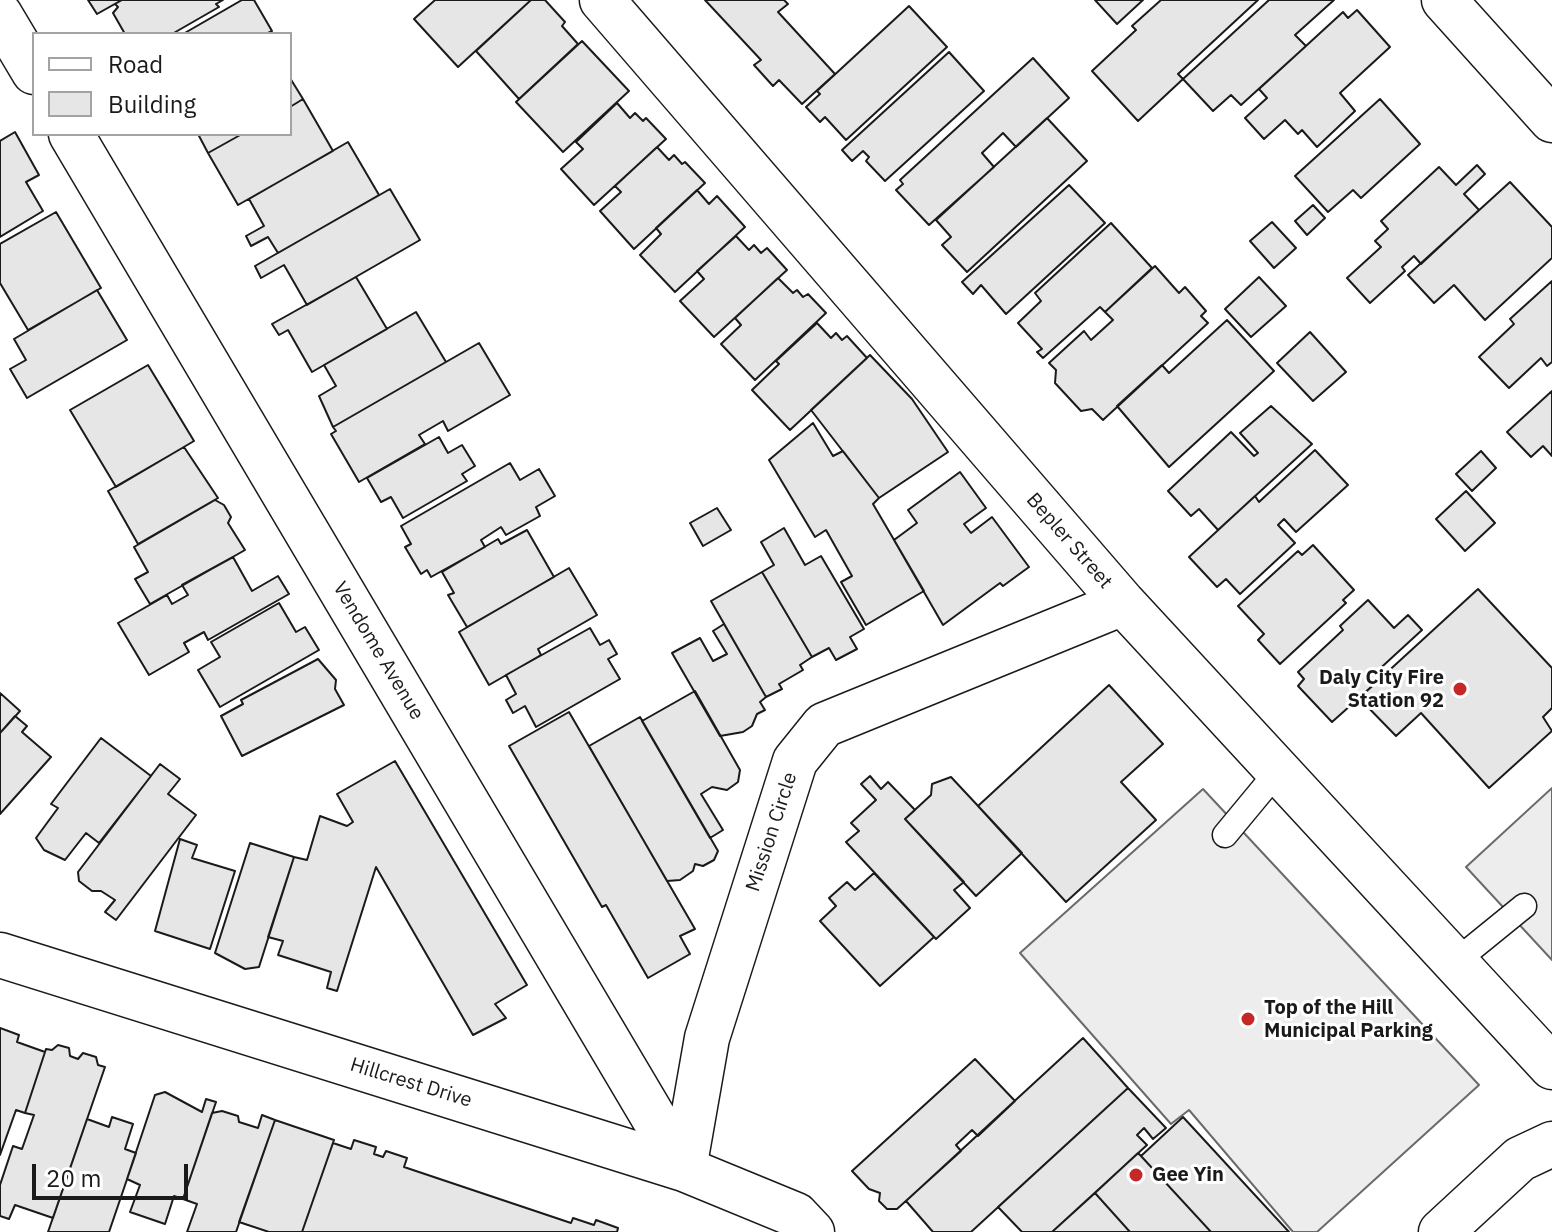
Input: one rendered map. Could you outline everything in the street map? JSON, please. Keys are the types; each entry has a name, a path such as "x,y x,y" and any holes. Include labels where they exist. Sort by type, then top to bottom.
{"street":[{"name":"Bepler Street","path":"602,0 1123,603 1552,1067"},
{"path":"1444,0 1552,120"},
{"path":"0,15 32,69"},
{"name":"Vendome Avenue","path":"72,136 684,1169"},
{"name":"Mission Circle","path":"684,1169 707,1038 795,761 824,725 1123,603"},
{"name":"Hillcrest Drive","path":"0,955 684,1169 796,1215 812,1232"},
{"path":"1441,1232 1520,1159 1552,1144"}],"lane":[{"path":"1225,835 1278,771"},
{"path":"1455,962 1524,906"}],"shaded area":[{"path":"1552,788 1552,960 1466,867"},
{"name":"Top of the Hill Municipal Parking","path":"1203,789 1479,1085 1317,1232 1293,1232 1189,1110 1171,1124 1020,953"}],"building":[{"path":"88,0 122,0 97,14"},
{"path":"122,0 223,0 216,4 219,7 175,32 124,32 113,13 118,7 115,4"},
{"path":"242,0 254,0 272,31 270,32 186,32"},
{"path":"435,0 531,0 458,67 414,19"},
{"path":"531,0 545,0 565,22 562,26 578,44 519,99 476,51"},
{"path":"705,0 784,0 788,4 778,12 835,74 802,104 779,80 773,86 754,65 761,60"},
{"path":"1095,0 1143,0 1117,24"},
{"path":"1161,0 1258,0 1178,74 1183,79 1138,121 1092,71 1136,30 1132,26"},
{"path":"1269,0 1334,0 1295,35 1306,46 1241,105 1231,95 1213,111 1183,79"},
{"path":"909,6 947,47 846,140 825,117 820,122 806,107 820,94 817,91"},
{"path":"1357,10 1390,47 1340,93 1355,111 1317,147 1302,130 1298,134 1285,120 1264,139 1245,118 1267,98 1259,89 1343,12 1348,18"},
{"path":"582,41 629,91 563,152 516,102"},
{"path":"949,52 984,91 885,181 866,161 869,157 863,151 852,161 842,150"},
{"path":"1033,58 1069,98 1016,147 1003,133 982,153 994,167 929,225 896,190 903,184 900,180"},
{"path":"292,81 303,99 292,106"},
{"path":"303,99 333,151 238,205 208,153 238,136 292,136 292,106"},
{"path":"1380,99 1420,144 1361,198 1353,190 1328,212 1295,176"},
{"path":"617,103 630,118 635,113 643,121 646,118 666,139 594,205 561,169 583,149 576,142"},
{"path":"1047,118 1087,161 967,272 942,245 951,237 936,220"},
{"path":"15,132 39,175 26,182 43,211 0,237 0,141"},
{"path":"199,136 238,136 208,153"},
{"path":"348,142 379,195 278,253 268,237 251,246 246,236 264,226 249,199"},
{"path":"657,147 669,160 674,155 682,164 685,162 705,183 634,249 600,211 621,192 615,186"},
{"path":"1477,165 1485,174 1464,194 1479,210 1421,264 1414,256 1402,267 1405,271 1370,303 1347,278 1381,247 1375,241 1388,229 1381,221 1439,167 1456,185"},
{"path":"1510,182 1552,227 1552,258 1485,320 1454,285 1434,303 1408,275"},
{"path":"1069,185 1105,223 1006,314 981,285 973,294 962,282"},
{"path":"390,189 420,240 307,305 284,265 261,278 255,266"},
{"path":"697,190 709,204 717,196 745,227 675,292 640,255 661,234 656,228"},
{"path":"1313,205 1325,218 1307,235 1295,221"},
{"path":"56,212 101,288 28,330 0,283 0,244"},
{"path":"1272,222 1296,248 1274,268 1250,241"},
{"path":"1111,223 1152,268 1105,312 1100,307 1043,358 1037,352 1042,349 1018,323 1041,301 1035,293"},
{"path":"736,236 749,250 754,245 761,253 767,248 787,270 714,337 680,301 704,279 697,271"},
{"path":"1155,266 1179,293 1185,287 1206,311 1201,316 1208,323 1103,420 1092,409 1081,411 1055,383 1056,370 1049,363 1084,331 1091,340 1113,320 1105,312"},
{"path":"356,277 387,329 312,372 288,330 279,335 272,324"},
{"path":"1259,277 1286,306 1251,337 1225,309"},
{"path":"778,278 793,293 797,290 803,297 808,294 826,313 755,380 721,344 741,325 735,318"},
{"path":"1552,281 1552,362 1547,366 1541,358 1509,388 1479,357 1514,324 1510,319"},
{"path":"97,290 127,340 27,398 10,369 26,360 14,339"},
{"path":"416,312 446,362 333,427 319,396 336,386 324,365"},
{"path":"1227,320 1274,371 1169,467 1117,406 1162,365 1169,373"},
{"path":"817,323 831,338 836,333 842,340 847,336 867,358 790,430 752,390 779,364 776,361"},
{"path":"1310,332 1346,372 1313,401 1277,363"},
{"path":"479,343 510,395 448,431 443,421 419,435 425,444 359,482 331,434 336,431 333,427"},
{"path":"870,355 912,399 948,452 879,498 811,410"},
{"path":"148,365 194,441 116,487 70,410"},
{"path":"1552,391 1552,456 1543,446 1531,457 1507,432"},
{"path":"1271,406 1312,444 1218,530 1199,509 1191,516 1168,491 1231,432 1254,456 1258,453 1240,433"},
{"path":"813,423 833,456 843,451 879,498 873,504 924,591 866,625 841,582 852,576 826,530 815,537 769,460"},
{"path":"439,437 448,453 462,445 475,466 462,474 467,481 403,518 391,497 381,502 367,478"},
{"path":"184,447 218,498 138,544 108,491"},
{"path":"1315,450 1348,485 1296,532 1284,519 1278,525 1295,543 1240,594 1226,579 1217,587 1189,557 1255,496 1259,502"},
{"path":"1481,451 1496,468 1472,491 1456,474"},
{"path":"510,463 520,480 539,469 555,496 536,507 540,516 506,535 501,527 481,540 485,547 431,577 427,570 421,574 405,547 411,544 401,526"},
{"path":"960,472 986,508 964,524 971,533 992,517 1029,567 1003,586 1000,583 943,625 894,540 917,523 908,510"},
{"path":"1466,491 1495,523 1465,551 1436,519"},
{"path":"215,500 224,505 231,517 228,523 245,550 150,604 135,579 148,572 134,547"},
{"path":"717,508 731,530 703,546 690,523"},
{"path":"784,528 805,565 821,556 864,629 850,637 857,649 836,660 829,648 812,657 762,572 774,565 761,542"},
{"path":"527,530 554,577 467,627 448,595 454,593 442,572 498,539 501,544"},
{"path":"1313,545 1354,590 1343,600 1346,603 1280,664 1258,640 1264,634 1238,606 1298,551 1302,555"},
{"path":"233,557 252,591 278,576 289,594 208,640 204,632 184,643 189,652 149,675 118,623 167,595 172,604 188,595 182,585"},
{"path":"569,568 597,615 538,649 541,655 489,685 459,632"},
{"path":"762,572 812,657 800,665 803,670 779,684 782,689 766,697 711,601"},
{"name":"Daly City Fire Station 92","path":"1478,589 1552,668 1552,708 1543,717 1552,731 1489,788 1421,713 1396,736 1359,698"},
{"path":"1368,600 1394,628 1408,615 1422,630 1373,675 1378,681 1332,722 1298,686 1304,679 1298,672 1343,630 1340,626"},
{"path":"279,603 296,632 305,627 319,650 220,707 198,670 220,657 211,642"},
{"path":"724,624 766,697 760,702 765,710 757,714 752,726 743,732 720,736 672,653 700,638 713,661 727,654 713,631"},
{"path":"590,628 600,645 609,640 617,654 608,659 620,679 536,727 525,706 513,713 506,700 516,694 506,675"},
{"path":"318,659 336,680 335,689 344,705 242,756 221,716 243,704 241,700"},
{"path":"1109,685 1163,744 1121,782 1156,820 1066,902 978,806"},
{"path":"695,691 740,770 738,782 727,790 712,787 701,794 723,830 710,838 642,721"},
{"path":"0,693 20,711 0,733"},
{"path":"569,712 695,929 680,936 690,954 648,978 606,905 602,907 509,746"},
{"path":"15,716 27,726 22,732 51,757 0,814 0,733"},
{"path":"640,717 718,851 714,860 703,866 695,864 693,871 680,880 667,881 589,746"},
{"path":"101,738 151,776 99,843 86,833 65,860 44,850 36,838 58,808 51,804"},
{"path":"395,761 527,985 495,1004 506,1018 473,1035 376,867 337,991 327,988 331,972 278,955 283,941 268,937 294,857 307,860 320,816 347,826 353,822 337,794"},
{"path":"160,764 180,779 168,794 196,815 116,920 105,912 115,900 101,891 92,891 79,881 78,872"},
{"path":"870,776 881,789 888,782 915,810 905,819 964,882 954,890 970,908 936,939 846,842 859,831 851,823 876,800 861,784"},
{"path":"951,777 1022,853 976,896 905,819 931,795 932,784"},
{"path":"180,839 197,845 192,858 235,871 210,949 155,931"},
{"path":"250,843 294,857 259,967 245,969 215,953"},
{"path":"874,873 934,937 880,986 820,921 836,906 829,898 847,882 855,890"},
{"path":"0,1028 19,1035 17,1042 45,1052 25,1113 16,1110 0,1155"},
{"path":"1083,1038 1128,1088 971,1232 933,1232 906,1201"},
{"path":"58,1045 69,1048 70,1056 78,1059 83,1053 96,1057 98,1065 105,1067 53,1218 15,1205 9,1219 0,1216 0,1185 13,1146 22,1149 34,1115 25,1113 46,1049 52,1050"},
{"path":"975,1059 1015,1101 978,1136 972,1130 956,1145 961,1151 897,1209 887,1209 879,1201 880,1193 869,1189 852,1171"},
{"path":"1128,1088 1166,1128 1153,1139 1144,1128 1137,1135 1147,1145 1052,1232 1022,1232 998,1207"},
{"path":"165,1092 202,1112 206,1099 216,1102 183,1199 174,1196 165,1224 130,1212 140,1185 127,1179 155,1095"},
{"path":"222,1111 238,1116 239,1122 258,1128 262,1115 275,1120 236,1232 187,1232 197,1204 183,1199 212,1113"},
{"path":"112,1117 133,1124 125,1149 136,1153 109,1232 48,1232 87,1119 109,1127"},
{"path":"1183,1117 1289,1232 1211,1232 1141,1156"},
{"path":"275,1120 334,1140 302,1232 269,1232 239,1222"},
{"path":"354,1140 376,1147 374,1154 383,1157 386,1151 407,1158 404,1167 571,1223 573,1218 594,1225 596,1220 618,1228 617,1232 302,1232 333,1143 351,1149"},
{"name":"Gee Yin","path":"1138,1153 1211,1232 1130,1232 1095,1193"},
{"path":"1095,1193 1130,1232 1052,1232"}],"place":[{"name":"Daly City Fire Station 92","path":"1460,689"},
{"name":"Top of the Hill Municipal Parking","path":"1248,1019"},
{"name":"Gee Yin","path":"1136,1175"}]}
